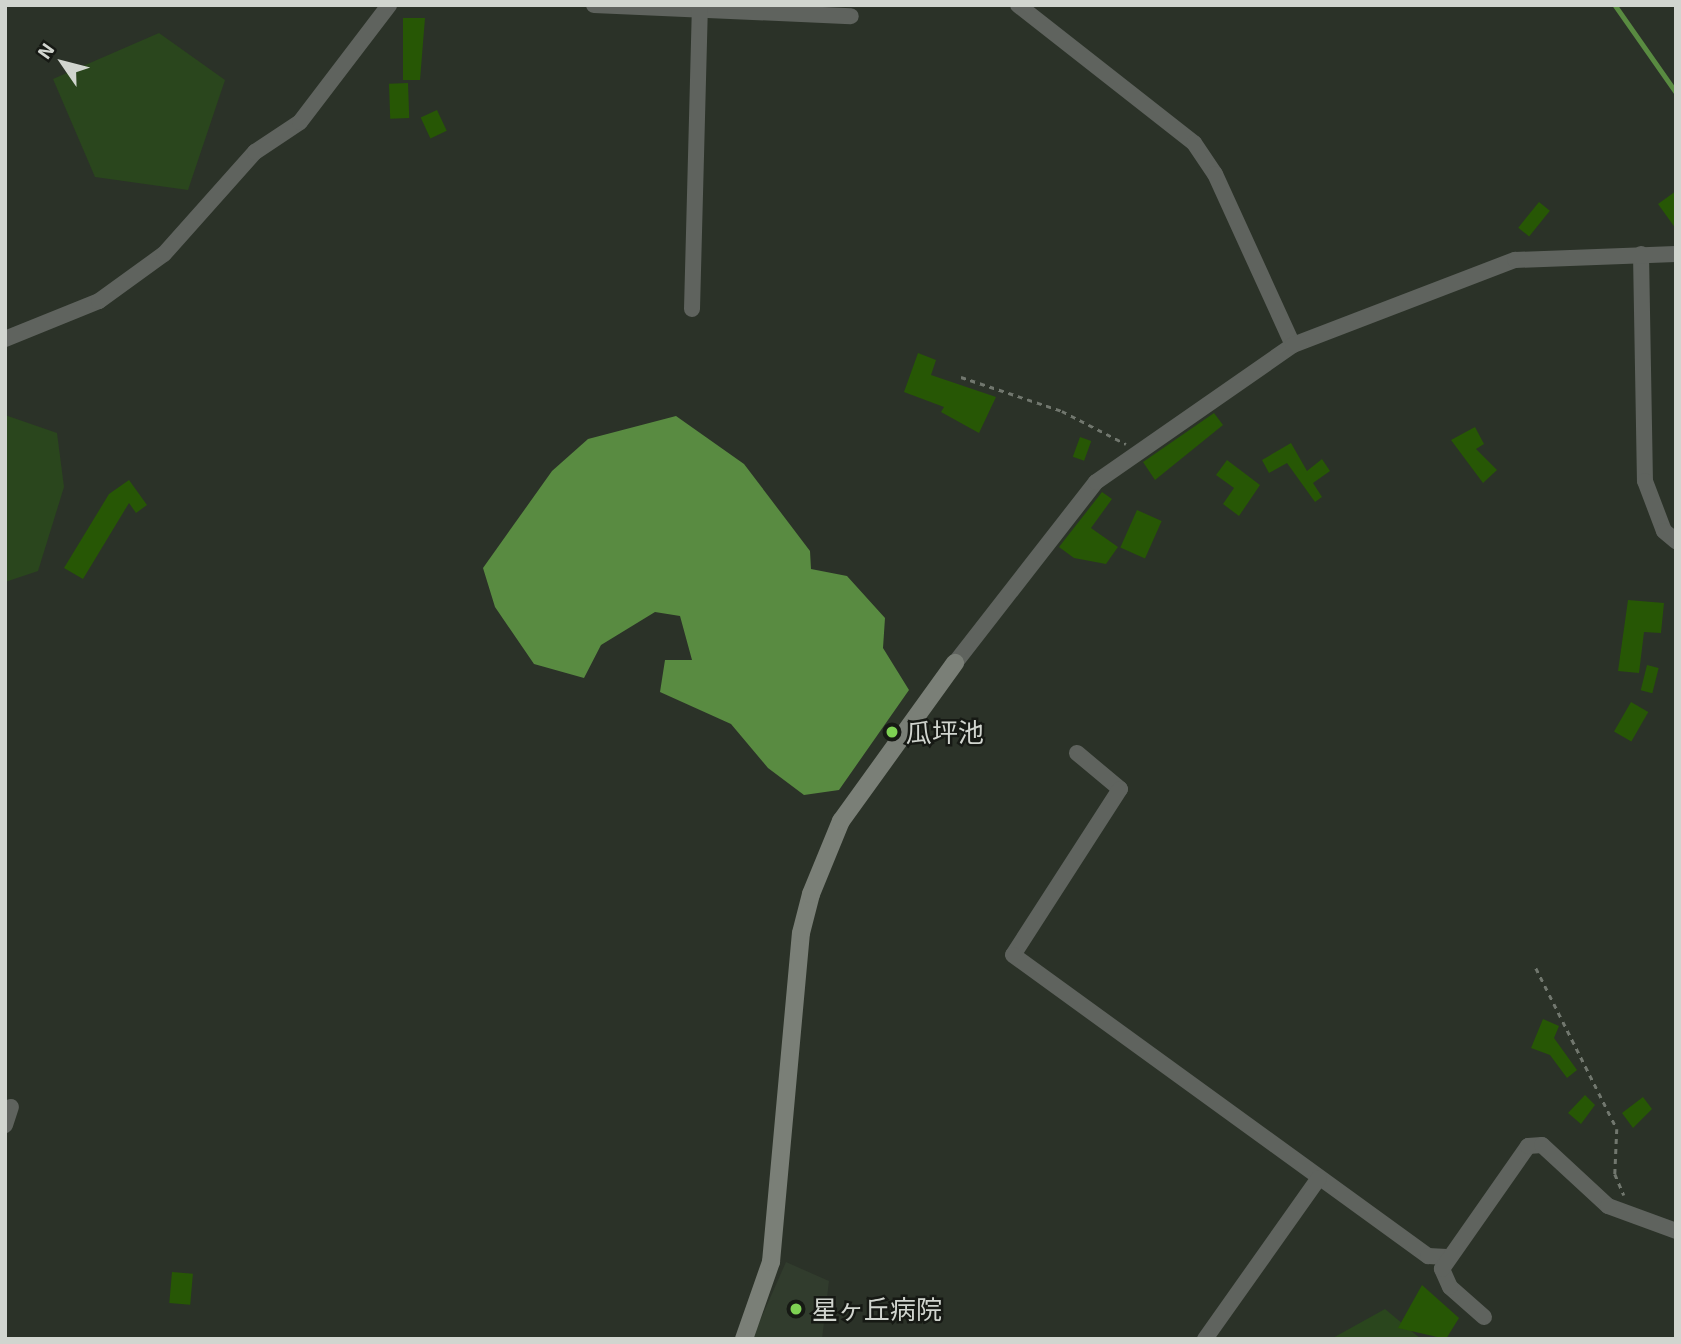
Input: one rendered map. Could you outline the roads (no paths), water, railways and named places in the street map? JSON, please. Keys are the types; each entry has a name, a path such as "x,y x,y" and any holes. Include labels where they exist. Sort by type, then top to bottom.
{"street":[{"path":"5,339 99,301 154,262 256,152 300,121 389,5"},
{"path":"594,5 851,16"},
{"path":"1018,5 1194,143 1215,174 1293,345"},
{"path":"692,309 699,11"},
{"path":"1641,254 1645,481 1664,531 1676,541"},
{"path":"744,1339 771,1262 801,933 811,894 841,821 955,663 1084,494 1137,453 1293,345 1515,260 1676,254"},
{"path":"1077,753 1121,789 1013,955 1428,1256 1447,1257"},
{"path":"5,1125 11,1107"},
{"path":"1484,1317 1447,1282 1447,1257 1535,1144 1572,1170 1591,1194 1633,1217 1676,1231"},
{"path":"1205,1339 1319,1178"}],"waterway":[{"path":"1615,5 1676,92"}],"place":[{"name":"瓜坪池","path":"892,732"},
{"name":"星ヶ丘病院","path":"796,1309"}]}
